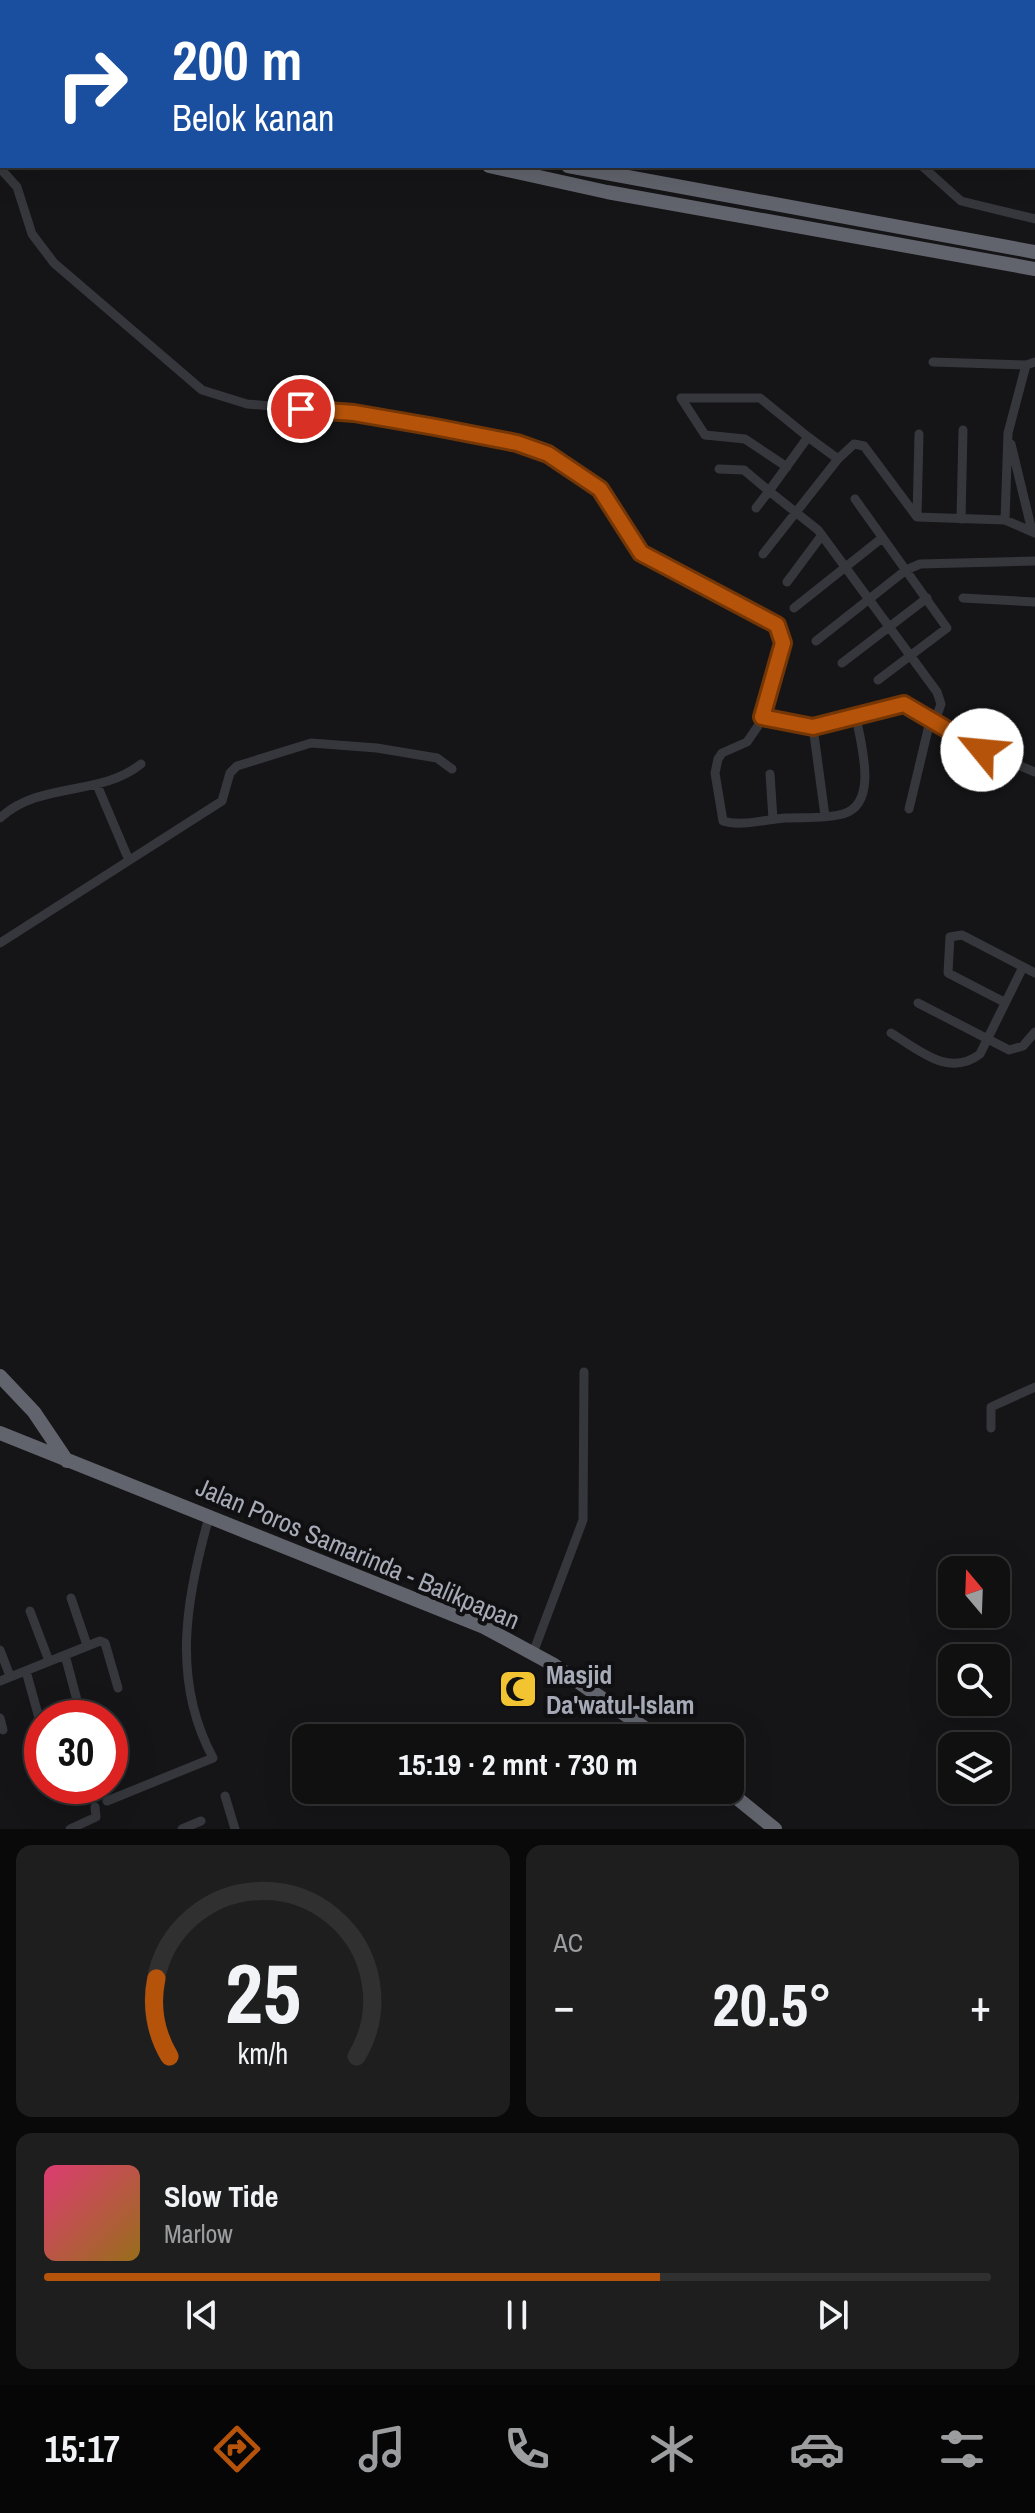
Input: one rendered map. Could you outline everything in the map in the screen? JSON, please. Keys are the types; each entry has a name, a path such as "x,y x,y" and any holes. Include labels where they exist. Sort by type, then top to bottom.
{"highway":[{"path":"498,168 607,192 1035,269"},
{"path":"579,168 1035,252"},
{"path":"0,1376 34,1412 67,1461"},
{"name":"Jalan Poros Samarinda - Balikpapan","path":"0,1433 446,1610 533,1653 638,1724"},
{"path":"744,1804 775,1829"}],"street":[{"path":"0,168 17,187 32,234 54,263 202,390 247,404 354,413 517,443 548,454 600,489 641,553 777,625 783,643 762,717 747,742 719,757 715,773 719,811 728,823 843,814 856,808 862,798 864,773 856,717"},
{"path":"924,168 961,201 1035,219"},
{"path":"933,362 1030,364 1008,433 1005,520"},
{"path":"787,467 745,439 705,435 681,398 760,398 838,459"},
{"path":"961,519 963,430"},
{"path":"1008,433 1034,532"},
{"path":"917,517 919,434"},
{"path":"756,508 808,437"},
{"path":"763,554 838,459 854,444 864,446 917,517"},
{"path":"719,469 744,470 822,535 941,700 932,722 909,809"},
{"path":"855,499 945,623 946,631 878,680"},
{"path":"917,517 1005,520 1034,532"},
{"path":"787,582 822,535"},
{"path":"794,608 882,538"},
{"path":"816,641 906,570 935,561 1035,561"},
{"path":"842,663 927,598"},
{"path":"963,598 1035,602"},
{"path":"762,717 813,727 896,703 910,707 982,750 1035,772"},
{"path":"813,727 825,816"},
{"path":"0,943 128,858 222,801 230,773 237,766 311,743 377,748 437,758 452,769"},
{"path":"0,818 32,797 116,781 141,764"},
{"path":"770,774 773,819"},
{"path":"97,785 128,858"},
{"path":"1004,1002 948,973 950,937 962,935 1035,973"},
{"path":"891,1033 948,1065 974,1058 988,1039 1023,967"},
{"path":"918,1003 1003,1048 1019,1048 1030,1041 1035,1032"},
{"path":"533,1653 583,1520 584,1372"},
{"path":"991,1428 991,1407 1035,1387"},
{"path":"128,1792 213,1758 197,1722 184,1661 187,1619 209,1517"},
{"path":"71,1598 87,1645"},
{"path":"30,1611 49,1661"},
{"path":"0,1681 100,1641 105,1643 118,1688"},
{"path":"0,1650 10,1676"},
{"path":"65,1655 77,1700"},
{"path":"26,1671 34,1700"},
{"path":"0,1718 3,1730"},
{"path":"225,1796 235,1829"},
{"path":"70,1829 96,1817 95,1807"},
{"path":"182,1829 201,1821"}],"place":[{"name":"Masjid Da'watul-Islam","path":"518,1689"}],"route":[{"path":"301,409 354,413 435,427 517,443 548,454 600,489 641,553 777,625 783,643 762,717 813,727 896,703 904,704 982,750"}]}
